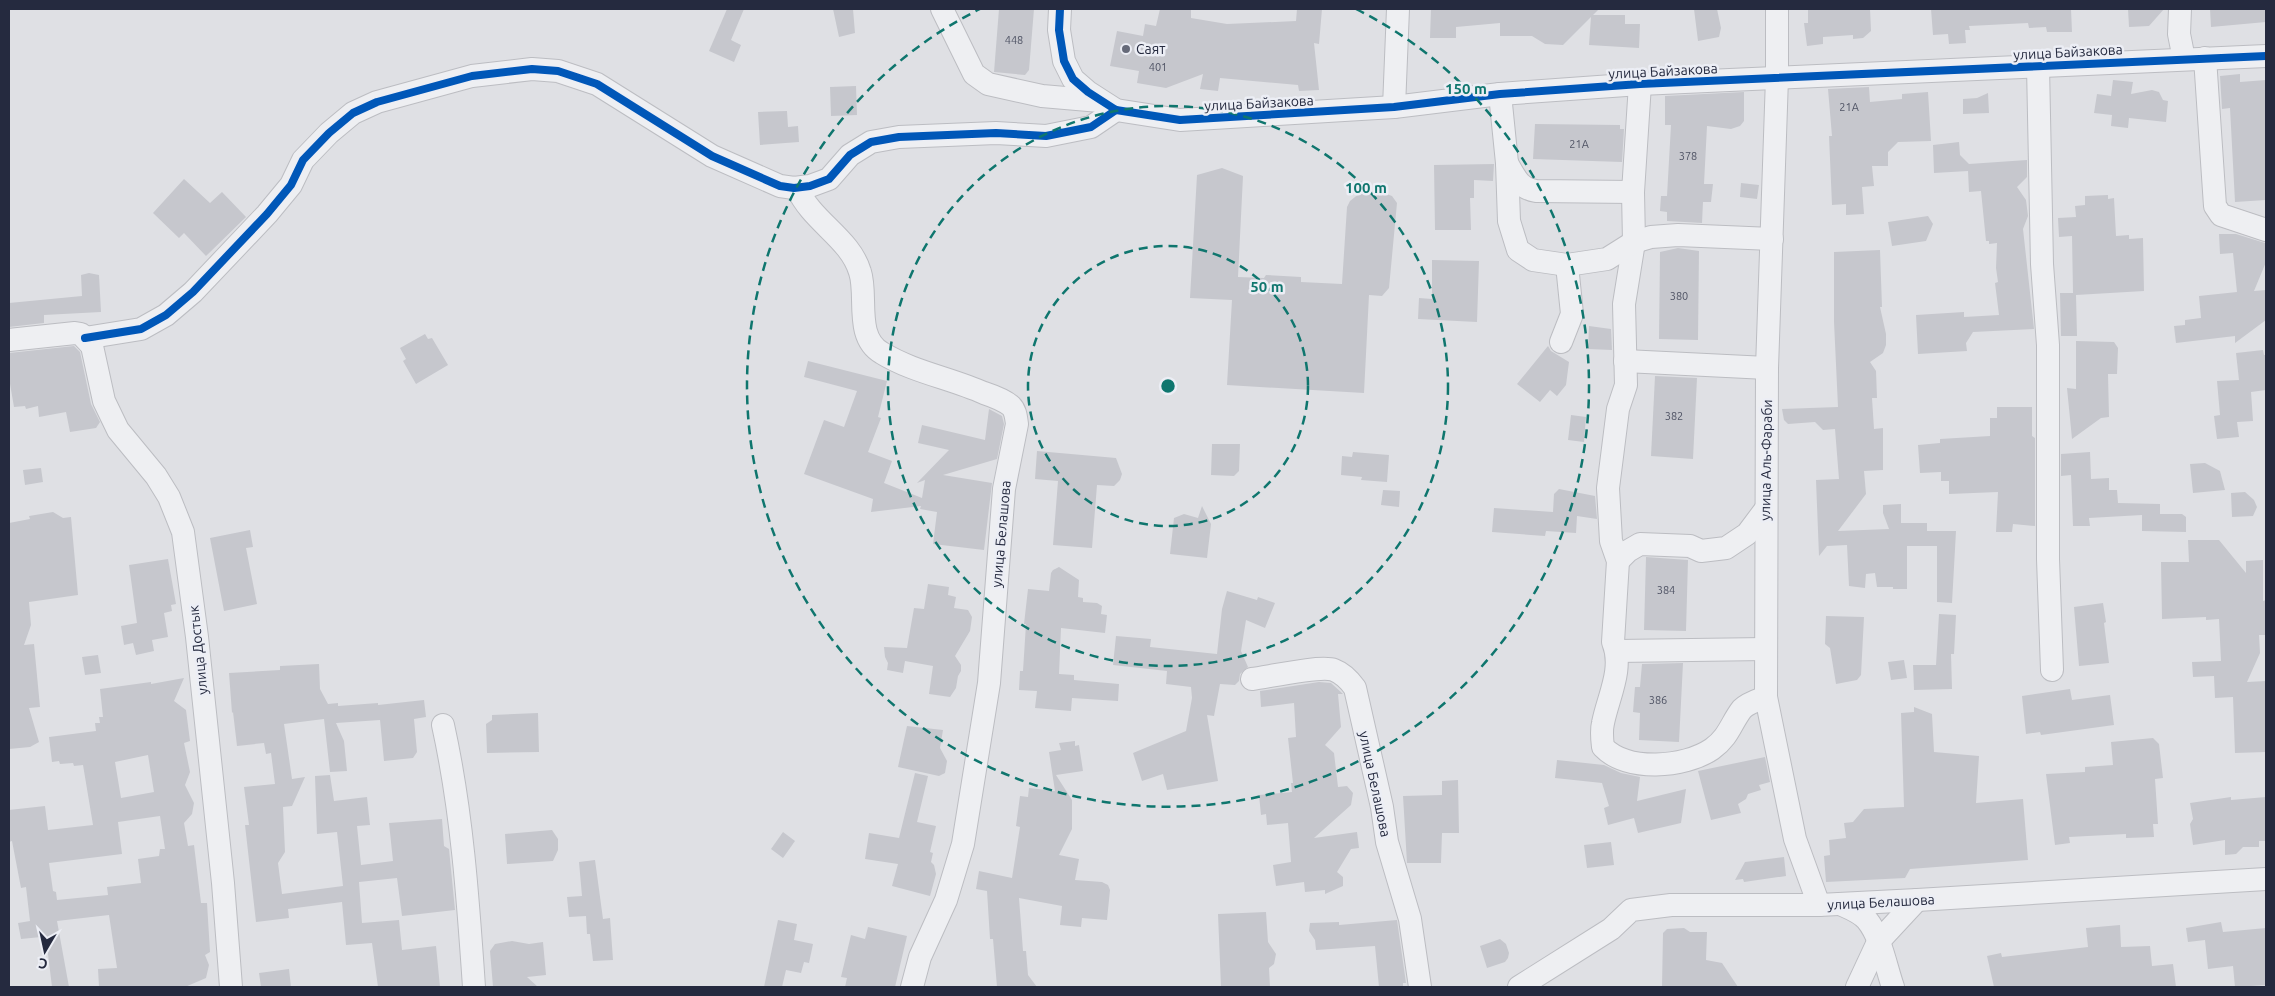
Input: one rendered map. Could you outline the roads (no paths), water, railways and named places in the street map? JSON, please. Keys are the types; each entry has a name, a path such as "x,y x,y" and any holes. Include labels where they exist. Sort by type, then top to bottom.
{"street":[{"name":"улица Байзакова","path":"942,9 974,74 988,84 1042,96 1180,120 1394,108 1500,94 1640,84 2266,56"},
{"path":"9,340 70,333 81,334 85,338 141,328 166,316 192,292 267,214 291,184 304,160 329,133 353,113 377,102 472,76 532,68 558,71 597,84 712,156 780,186 797,188 810,186 829,179 850,155 871,142 899,137 996,133 1046,136 1091,127 1108,106 1073,79 1064,61 1059,30 1060,9"},
{"path":"1394,108 1398,9"},
{"name":"улица Аль-Фараби","path":"1777,9 1777,78 1767,368 1765,510 1766,697 1794,839 1829,905"},
{"path":"2180,9 2179,34 2195,58 2215,206 2220,216 2266,230"},
{"path":"2038,66 2042,264 2048,346 2048,559 2052,670"},
{"path":"1640,84 1633,192 1634,242 1624,304 1626,385 1618,409 1608,488 1611,541 1618,561 1613,642 1617,651 1616,677 1602,725 1603,747 1609,754 1625,762 1653,764 1684,760 1711,750 1732,729 1742,709 1752,702 1766,697"},
{"path":"1500,94 1507,163 1509,221 1518,250 1533,260 1567,265 1607,258 1634,242 1651,237 1678,235 1772,239"},
{"path":"1507,163 1517,182 1526,189 1536,191 1633,192"},
{"name":"улица Белашова","path":"797,188 803,201 812,213 851,253 861,272 862,306 870,342 879,352 900,363 960,382 999,399 1012,407 1016,415 1017,424 1004,489 989,683 963,844 946,900 920,957 912,987"},
{"path":"1561,342 1572,314 1572,294 1567,265"},
{"name":"улица Достык","path":"85,338 92,346 104,401 118,430 165,490 183,532 206,636 231,987"},
{"path":"1625,362 1767,368"},
{"path":"1618,561 1628,551 1640,544 1690,546 1701,551 1726,548 1747,534 1765,510"},
{"path":"1617,651 1766,649"},
{"name":"улица Белашова","path":"1252,679 1314,670 1334,670 1349,680 1355,688 1382,807 1387,842 1410,919 1420,987"},
{"path":"443,725 451,759 464,858 474,987"},
{"name":"улица Белашова","path":"1519,987 1611,929 1631,910 1671,905 1829,905 2266,879"},
{"path":"1857,987 1878,942 1917,900"},
{"path":"1829,905 1856,911 1867,921 1878,942 1893,987"}],"place":[{"name":"Саят","path":"1126,49"}]}
